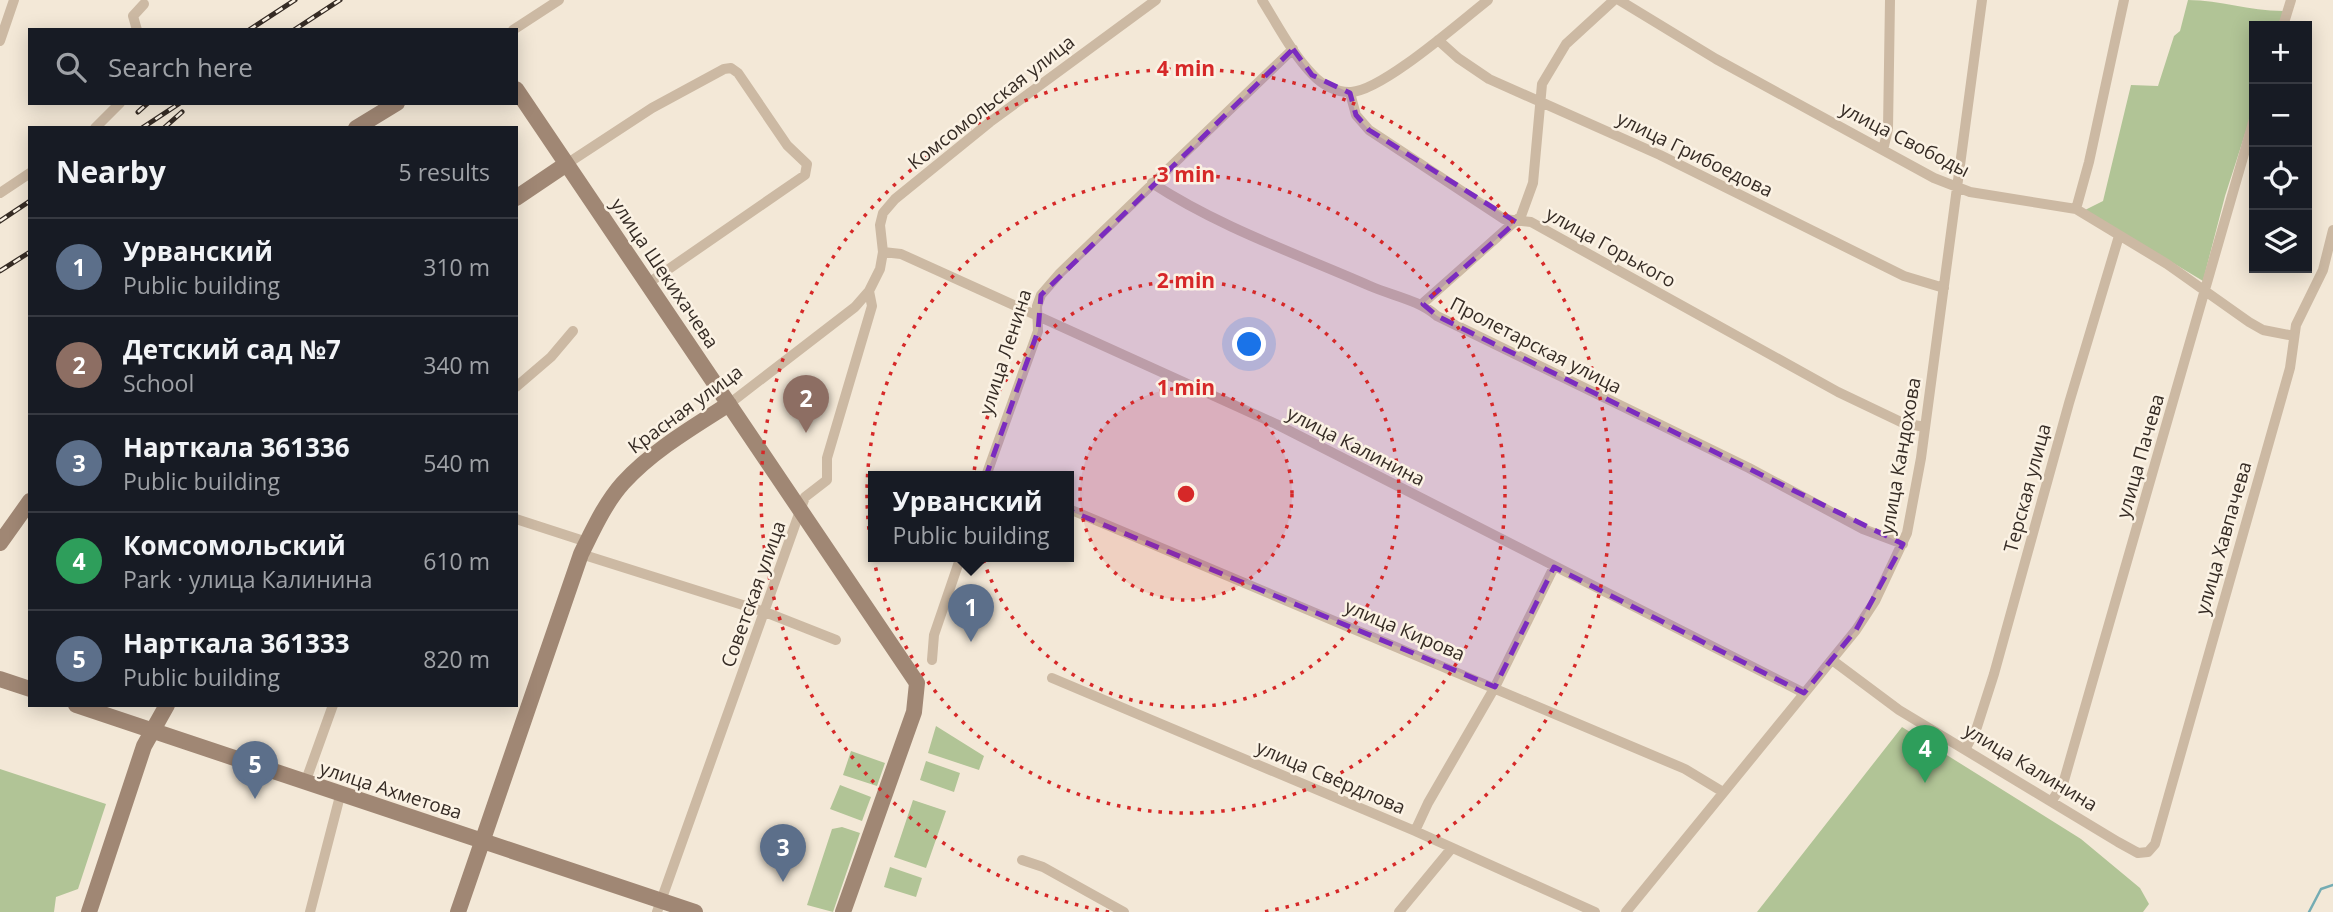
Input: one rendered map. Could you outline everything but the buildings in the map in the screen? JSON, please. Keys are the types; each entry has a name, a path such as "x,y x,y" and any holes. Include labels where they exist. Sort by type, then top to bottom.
{"street":[{"path":"0,40 14,0"},
{"path":"516,28 559,0"},
{"name":"Комсомольская улица","path":"883,252 880,225 883,214 895,199 990,122 1156,0"},
{"path":"1262,0 1293,49 1318,79 1337,90 1350,93 1375,84 1438,40 1488,0"},
{"path":"1422,304 1516,222 1528,201 1533,183 1542,84 1557,55 1579,29 1614,0"},
{"name":"улица Свободы","path":"1619,0 1716,59 1956,187 2076,209 2263,330 2294,336"},
{"path":"1883,150 1888,129 1890,0"},
{"name":"улица Кандохова","path":"1626,912 1832,660 1875,601 1903,544 1925,427 1982,0"},
{"path":"2076,209 2089,162 2124,0"},
{"path":"2285,21 2291,0"},
{"path":"137,28 134,16 144,4"},
{"name":"улица Грибоедова","path":"1438,40 1477,72 1539,99 1904,276 1944,288"},
{"name":"улица Ленина","path":"988,471 1038,331 1037,315 1041,295 1152,183 1293,49"},
{"path":"518,197 652,108 724,69 731,68 738,73 787,145 803,158 807,169 801,177 647,284"},
{"name":"улица Шекихачева","path":"518,92 565,165 912,671 918,690 914,712 843,912"},
{"name":"улица Горького","path":"1350,93 1356,115 1369,130 1494,212 1516,222 1535,224 1838,392 1903,423 1925,427"},
{"path":"97,126 118,105"},
{"path":"359,126 394,105"},
{"name":"улица Пачева","path":"2053,799 2066,775 2249,138"},
{"path":"0,193 28,174"},
{"name":"Пролетарская улица","path":"1152,183 1281,249 1386,294 1422,304 1437,316 1749,468 1863,529 1903,544"},
{"name":"улица Хавпачева","path":"2145,853 2155,844 2290,368 2294,336 2323,270 2333,230"},
{"name":"Терская улица","path":"1966,748 1977,727 1994,674 2119,236"},
{"name":"Красная улица","path":"458,912 584,548 623,484 660,452 729,404 855,307 869,291 880,269 883,252"},
{"name":"улица Калинина","path":"883,252 901,254 1276,424 1554,568 1804,693"},
{"name":"Советская улица","path":"659,906 805,497 827,480 827,458 872,306 869,291"},
{"path":"518,385 551,357 573,331"},
{"path":"0,543 28,504"},
{"name":"улица Кирова","path":"1074,511 1685,769 1723,792"},
{"path":"518,520 584,548 765,612 835,640"},
{"path":"932,660 934,635 959,562"},
{"path":"1415,831 1494,687 1554,568"},
{"name":"улица Калинина","path":"1832,660 1899,710 2053,799 2118,842 2145,853"},
{"name":"улица Свердлова","path":"1052,678 1415,831 1595,912"},
{"path":"0,679 28,688"},
{"name":"улица Ахметова","path":"82,707 340,796 481,841 659,906 695,912"},
{"path":"89,912 141,754 166,707"},
{"path":"305,783 331,707"},
{"path":"310,912 340,796"},
{"path":"1399,912 1451,849"},
{"path":"1022,860 1043,867 1124,912"}],"highlighted area":[{"path":"1293,49 1312,75 1350,93 1356,115 1369,130 1516,222 1423,304 1437,316 1903,544 1856,630 1804,693 1554,567 1495,687 986,476 1038,331 1041,295"}],"green space":[{"path":"2188,0 2283,11 2280,21 2249,21 2249,122 2225,196 2203,281 2085,210 2103,201 2131,85 2158,86 2174,36 2180,31"},
{"path":"936,726 984,756 979,770 928,753"},
{"path":"1902,727 2081,839 2140,888 2149,904 2143,912 1757,912"},
{"path":"851,751 885,763 877,786 843,775"},
{"path":"926,761 960,773 954,792 920,780"},
{"path":"0,769 106,804 78,889 56,897 54,912 0,912"},
{"path":"840,785 871,797 862,821 830,809"},
{"path":"913,800 946,811 926,868 894,857"},
{"path":"842,827 860,833 833,912 807,905 832,829"},
{"path":"890,867 922,878 916,897 884,887"}],"waterway":[{"path":"2309,912 2321,889 2333,885"}],"railway":[{"path":"252,28 295,0"},
{"path":"297,28 340,0"},
{"path":"138,112 146,105"},
{"path":"145,126 177,105"},
{"path":"166,126 182,112"},
{"path":"0,221 28,202"},
{"path":"0,271 28,253"}],"place":[{"name":"Детский сад №7","path":"806,433"},
{"name":"Урванский","path":"971,642"},
{"name":"Комсомольский","path":"1925,783"},
{"name":"Нарткала 361333","path":"255,799"},
{"name":"Нарткала 361336","path":"783,882"}]}
